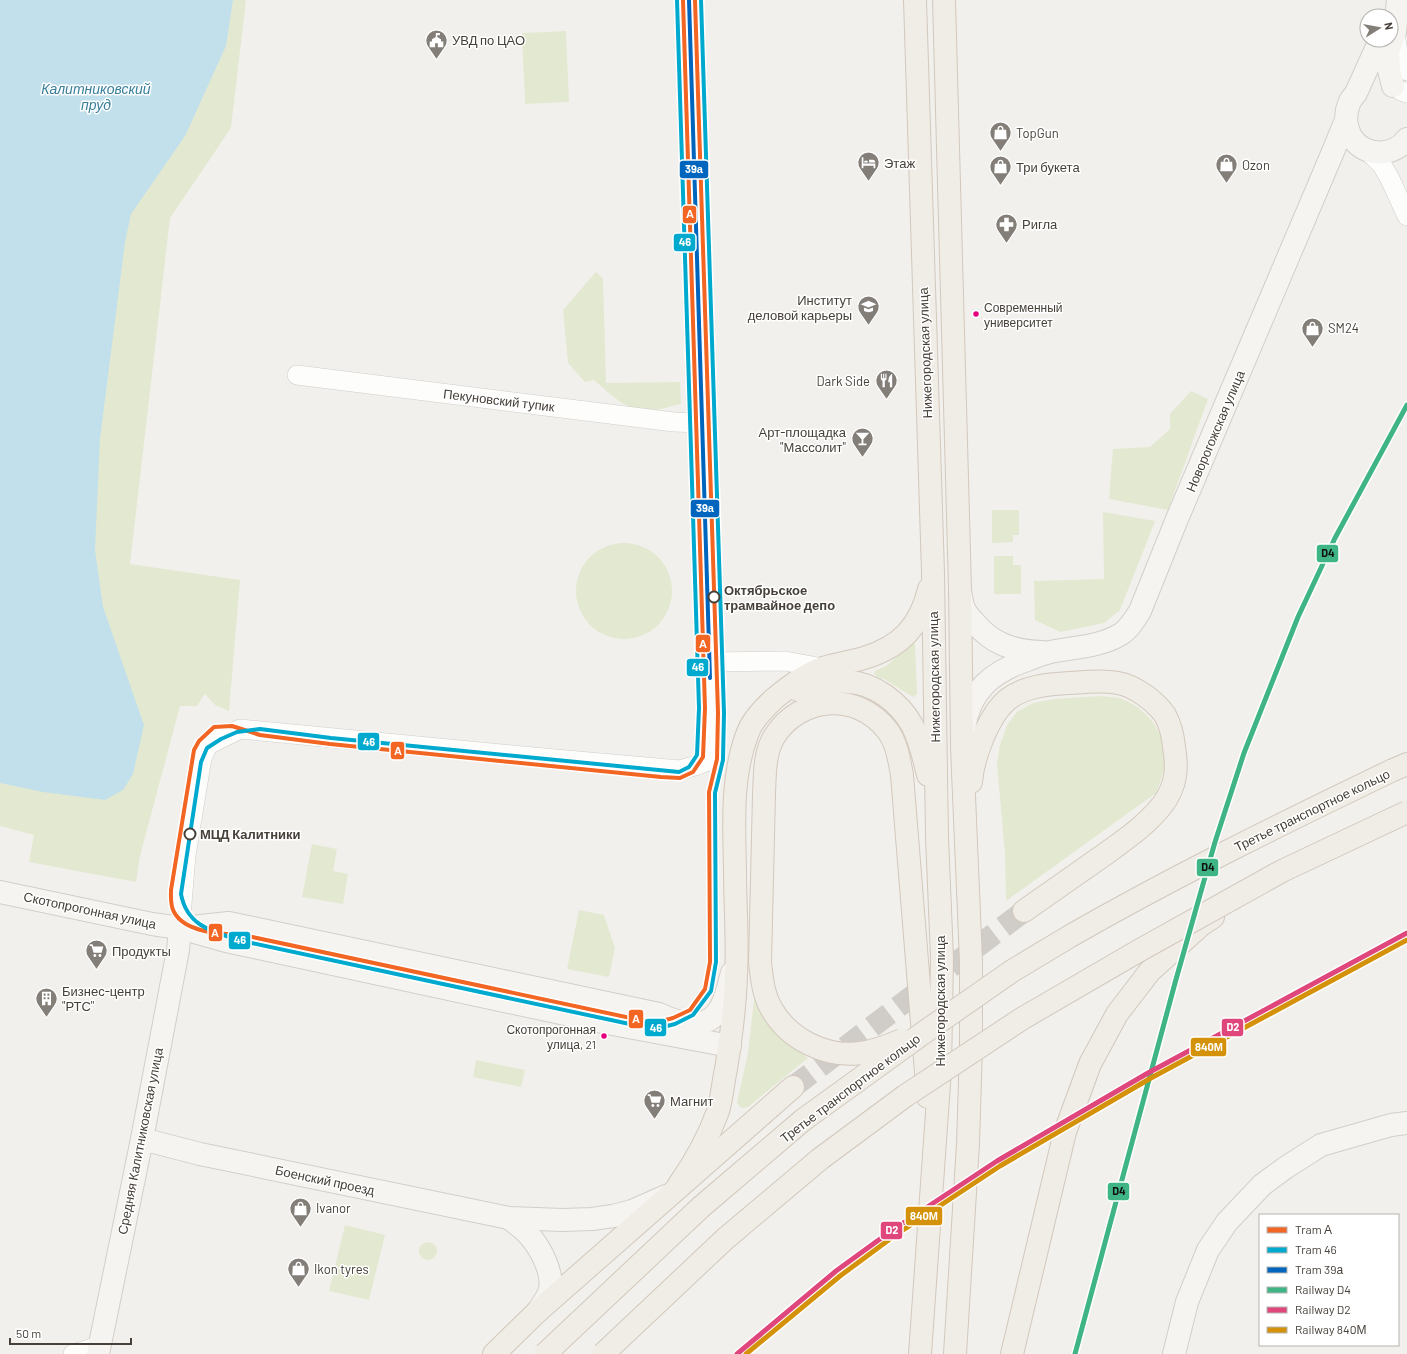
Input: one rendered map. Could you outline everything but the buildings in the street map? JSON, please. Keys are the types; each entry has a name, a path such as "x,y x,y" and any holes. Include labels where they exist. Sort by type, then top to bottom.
{"main road":[{"name":"Нижегородская улица","path":"914,0 933,573 937,838 942,973 940,1070 920,1354"},
{"name":"Нижегородская улица","path":"944,0 960,589 962,748 971,961 972,1046 963,1236 955,1354"},
{"path":"673,1191 704,1145 719,1109 730,1046 736,976 735,789 741,755 749,730 760,713 772,700 793,683 806,675 823,668 864,658 883,651 902,640 916,622 926,600 933,573"},
{"path":"966,829 971,779 980,742 996,710 1008,700 1027,689 1052,684 1099,681 1120,683 1136,690 1152,701 1164,715 1172,733 1176,757 1175,781 1163,804 1140,829 1024,912"},
{"path":"772,700 801,689 828,683 849,682 866,686 881,693 898,706 912,725 922,750 931,789 937,838"},
{"path":"926,1031 890,1045 861,1053 837,1053 815,1047 797,1038 782,1024 770,1007 763,986 760,963 766,758 774,738 789,720 807,708 825,703 842,703 859,708 874,716 888,730 897,749 902,775 933,1168"},
{"name":"Третье транспортное кольцо","path":"545,1354 700,1207 803,1120 1012,971 1124,905 1257,836 1407,764"},
{"path":"603,1354 725,1239 820,1159 905,1096 1023,1018 1140,950 1282,871 1407,812"},
{"path":"1012,1354 1065,1132 1090,1064 1117,1014 1150,971 1201,925 1282,871"},
{"path":"494,1354 538,1311 793,1087"}],"street":[{"path":"180,928 186,855 202,758 208,745 231,732 240,729 536,758 680,770 711,760 711,706 688,0"},
{"name":"Новорогожская улица","path":"1049,652 1096,644 1110,640 1122,634 1134,622 1140,611 1177,518 1332,154 1346,120 1350,101 1356,93 1379,48"},
{"path":"1388,48 1389,70 1403,88"},
{"path":"1356,93 1374,84 1384,84 1403,88"},
{"path":"1346,120 1352,138 1382,165 1407,216"},
{"path":"1332,154 1338,148 1349,144 1377,152 1387,152 1396,149 1405,141"},
{"path":"1396,193 1395,175 1397,157 1405,141"},
{"name":"Пекуновский тупик","path":"297,375 674,422 702,423"},
{"path":"960,589 963,607 982,632 1000,644 1016,649 1030,652 1049,652"},
{"path":"962,748 966,716 974,698 984,684 996,674 1016,664 1049,652"},
{"path":"709,662 784,661 823,668"},
{"name":"Скотопрогонная улица","path":"0,892 152,924 180,928 226,941 569,1015 730,1046"},
{"name":"Скотопрогонная улица","path":"180,928 230,923 660,1014 669,1019 688,1024 699,1024 717,1014 725,998 736,958"},
{"name":"Средняя Калитниковская улица","path":"98,1350 142,1139 178,950 180,928"},
{"path":"1174,1354 1187,1302 1208,1250 1226,1222 1262,1184 1321,1145 1391,1125 1407,1123"},
{"name":"Боенский проезд","path":"142,1139 207,1155 509,1218 562,1220 592,1219 613,1216 632,1211 673,1191"},
{"path":"509,1218 527,1233 540,1251 548,1268 550,1283 549,1294 538,1311"},
{"path":"73,1354 98,1350"}],"green space":[{"name":"Калитниковский пруд","path":"0,0 246,0 231,128 170,218 130,564 240,580 229,711 215,705 205,694 197,706 180,706 140,856 136,882 29,862 34,835 0,826"},
{"path":"566,31 569,102 525,104 522,33"},
{"path":"596,272 603,278 606,383 680,382 681,404 650,411 634,409 612,396 594,380 585,382 568,363 563,310"},
{"path":"1191,391 1208,399 1168,510 1109,499 1113,449 1150,447 1170,429 1170,414"},
{"path":"992,510 1019,510 1019,535 1013,535 1013,542 992,543"},
{"path":"1103,512 1155,521 1120,610 1104,623 1060,632 1035,620 1034,581 1104,579"},
{"path":"624,543 642,547 651,551 658,557 664,564 668,573 672,591 668,609 664,618 658,625 651,631 642,635 624,639 606,635 597,631 590,625 584,618 580,609 576,591 580,573 584,564 590,557 597,551 606,547"},
{"path":"994,556 1013,556 1013,565 1021,565 1021,594 994,594"},
{"path":"912,643 915,644 917,694 913,697 884,679 877,677 874,673 875,671 886,666"},
{"path":"1100,696 1119,698 1135,706 1150,718 1160,734 1165,751 1165,762 1156,793 1006,901 1005,854 997,764 1000,745 1007,725 1017,712 1033,703 1055,699"},
{"path":"312,844 337,849 333,871 348,874 343,904 302,897"},
{"path":"579,910 604,915 615,948 609,977 567,969"},
{"path":"765,995 788,1043 808,1058 748,1107 744,1108 740,1107 737,1103 748,1053 754,1000"},
{"path":"476,1060 525,1070 521,1087 473,1077"},
{"path":"345,1225 385,1235 369,1300 329,1291"},
{"path":"428,1242 434,1245 437,1251 434,1257 428,1260 422,1257 419,1251 422,1245"}],"water":[{"name":"Калитниковский пруд","path":"0,0 233,0 226,46 185,136 131,214 125,242 100,439 95,550 103,607 144,725 133,774 123,790 105,800 43,792 0,783"}],"tunnel":[{"path":"793,1087 1024,911"}],"tram line":[{"name":"46","path":"677,0 699,708 697,755 689,767 679,772 331,738 260,729 237,732 221,739 207,748 201,762 181,894 184,905 189,914 196,921 212,931 242,941 639,1026 659,1028 675,1024 693,1015 711,991 716,962 715,793 723,760 724,713 701,0"},
{"name":"А","path":"683,0 705,708 703,757 693,772 680,778 661,777 330,744 260,735 232,726 214,727 199,741 194,750 171,890 171,901 174,912 179,919 186,924 205,931 243,935 640,1020 658,1022 673,1018 690,1010 705,989 710,962 709,792 717,759 718,713 695,0"},
{"name":"39а","path":"689,0 710,678"}],"rail line":[{"name":"D4","path":"1075,1354 1175,983 1215,842 1244,753 1298,617 1335,538 1407,405"},
{"name":"D2","path":"737,1354 836,1271 891,1231 997,1161 1148,1073 1407,933"},
{"name":"840М","path":"746,1354 840,1276 894,1236 1000,1166 1151,1078 1407,940"}],"place":[{"name":"УВД по ЦАО","path":"436,60"},
{"name":"TopGun","path":"1000,152"},
{"name":"Этаж","path":"869,182"},
{"name":"Ozon","path":"1226,184"},
{"name":"Три букета","path":"1001,186"},
{"name":"Ригла","path":"1007,244"},
{"name":"Современный университет","path":"976,314"},
{"name":"Институт деловой карьеры","path":"868,326"},
{"name":"SM24","path":"1312,348"},
{"name":"Dark Side","path":"886,400"},
{"name":"Арт-площадка \"Массолит\"","path":"862,458"},
{"name":"Октябрьское трамвайное депо","path":"714,597"},
{"name":"МЦД Калитники","path":"190,834"},
{"name":"Продукты","path":"96,970"},
{"name":"Бизнес-центр \"РТС\"","path":"47,1018"},
{"name":"Скотопрогонная улица, 21","path":"604,1036"},
{"name":"Магнит","path":"654,1120"},
{"name":"Ivanor","path":"301,1228"},
{"name":"Ikon tyres","path":"298,1288"}]}
